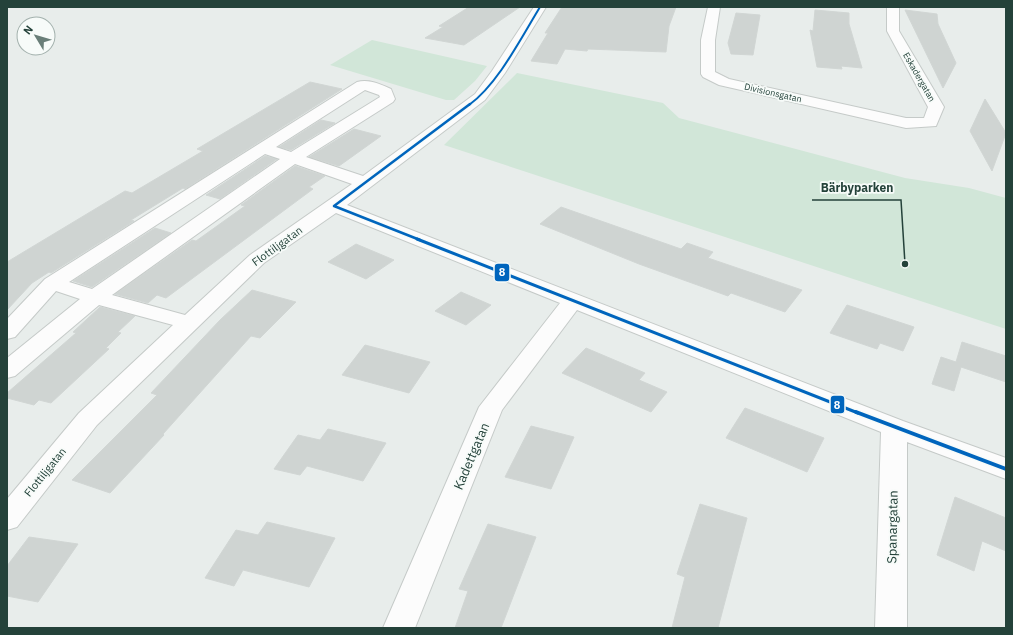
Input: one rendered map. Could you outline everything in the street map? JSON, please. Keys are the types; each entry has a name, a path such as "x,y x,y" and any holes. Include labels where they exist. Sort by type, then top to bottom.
{"street":[{"name":"Flottiljgatan","path":"7,519 88,419 257,259 334,206 480,97 498,73 540,7"},
{"name":"Divisionsgatan","path":"714,7 711,18 707,55 708,74 724,82 906,123"},
{"name":"Eskadergatan","path":"893,7 893,32 936,107 930,123 906,123"},
{"path":"7,332 52,283 263,148 362,86 371,86 386,92 388,99 293,158 95,297 7,370"},
{"path":"263,148 365,183"},
{"path":"334,206 894,427 1006,469"},
{"path":"52,283 95,297 190,322"},
{"name":"Kadettgatan","path":"399,628 491,406 573,301"},
{"name":"Spanargatan","path":"891,628 894,427"}],"green space":[{"path":"372,40 487,66 475,81 454,100 446,100 330,65"},
{"path":"517,73 663,103 679,118 905,178 969,188 1006,198 1006,329 444,145"}],"building":[{"path":"469,7 520,7 464,45 425,38 443,27 439,26"},
{"path":"562,7 676,7 669,26 666,52 588,49 587,51 565,49 557,64 531,61 548,33 545,33"},
{"path":"815,10 849,13 849,24 862,68 841,66 842,69 817,67 810,30 813,31"},
{"path":"905,10 937,14 938,24 956,63 943,88"},
{"path":"736,13 760,15 753,55 731,54 728,43"},
{"path":"310,82 342,89 185,189 183,188 131,220 134,221 51,273 49,272 32,283 7,310 7,262 125,191 132,193 203,151 197,149"},
{"path":"985,99 1006,133 992,171 970,131"},
{"path":"321,120 335,123 291,150 279,147"},
{"path":"354,129 381,136 339,166 309,157"},
{"path":"265,156 277,159 220,199 206,195"},
{"path":"295,166 325,176 309,187 313,189 166,298 157,295 148,303 115,294 192,240 196,241 245,206 241,205"},
{"path":"561,207 681,249 687,243 713,252 708,258 802,290 785,312 731,293 728,296 639,264 540,224"},
{"path":"155,228 171,233 92,287 73,281"},
{"path":"356,244 394,260 366,279 328,262"},
{"path":"252,290 296,302 260,338 251,336 163,434 164,435 110,493 72,480 157,395 151,393 220,320"},
{"path":"461,292 491,305 466,325 435,311"},
{"path":"847,305 914,327 903,351 880,343 877,349 830,333"},
{"path":"100,307 135,316 118,332 121,333 106,348 109,349 51,403 39,400 34,405 7,398 7,393 76,333 73,332"},
{"path":"962,342 1006,356 1006,382 961,367 954,391 932,384 941,357 956,362"},
{"path":"365,345 430,362 409,393 342,375"},
{"path":"586,348 645,373 639,380 667,392 651,412 562,373"},
{"path":"745,408 824,438 807,472 726,438"},
{"path":"531,426 574,437 551,489 505,477"},
{"path":"328,429 386,443 363,481 307,466 300,475 274,469 298,435 320,440"},
{"path":"955,497 1006,518 1006,551 982,541 974,571 937,555"},
{"path":"700,504 747,518 718,628 672,628 685,577 677,574"},
{"path":"267,522 335,538 309,587 243,570 234,586 205,578 236,530 258,535"},
{"path":"488,524 536,537 501,628 455,628 468,591 459,589"},
{"path":"29,537 78,544 38,602 7,596 7,566"}],"transit line":[{"name":"8","path":"334,206 480,97 498,73 540,7"},
{"name":"8","path":"334,206 894,427 1006,469"}],"place":[{"name":"Bärbyparken","path":"905,264"}]}
